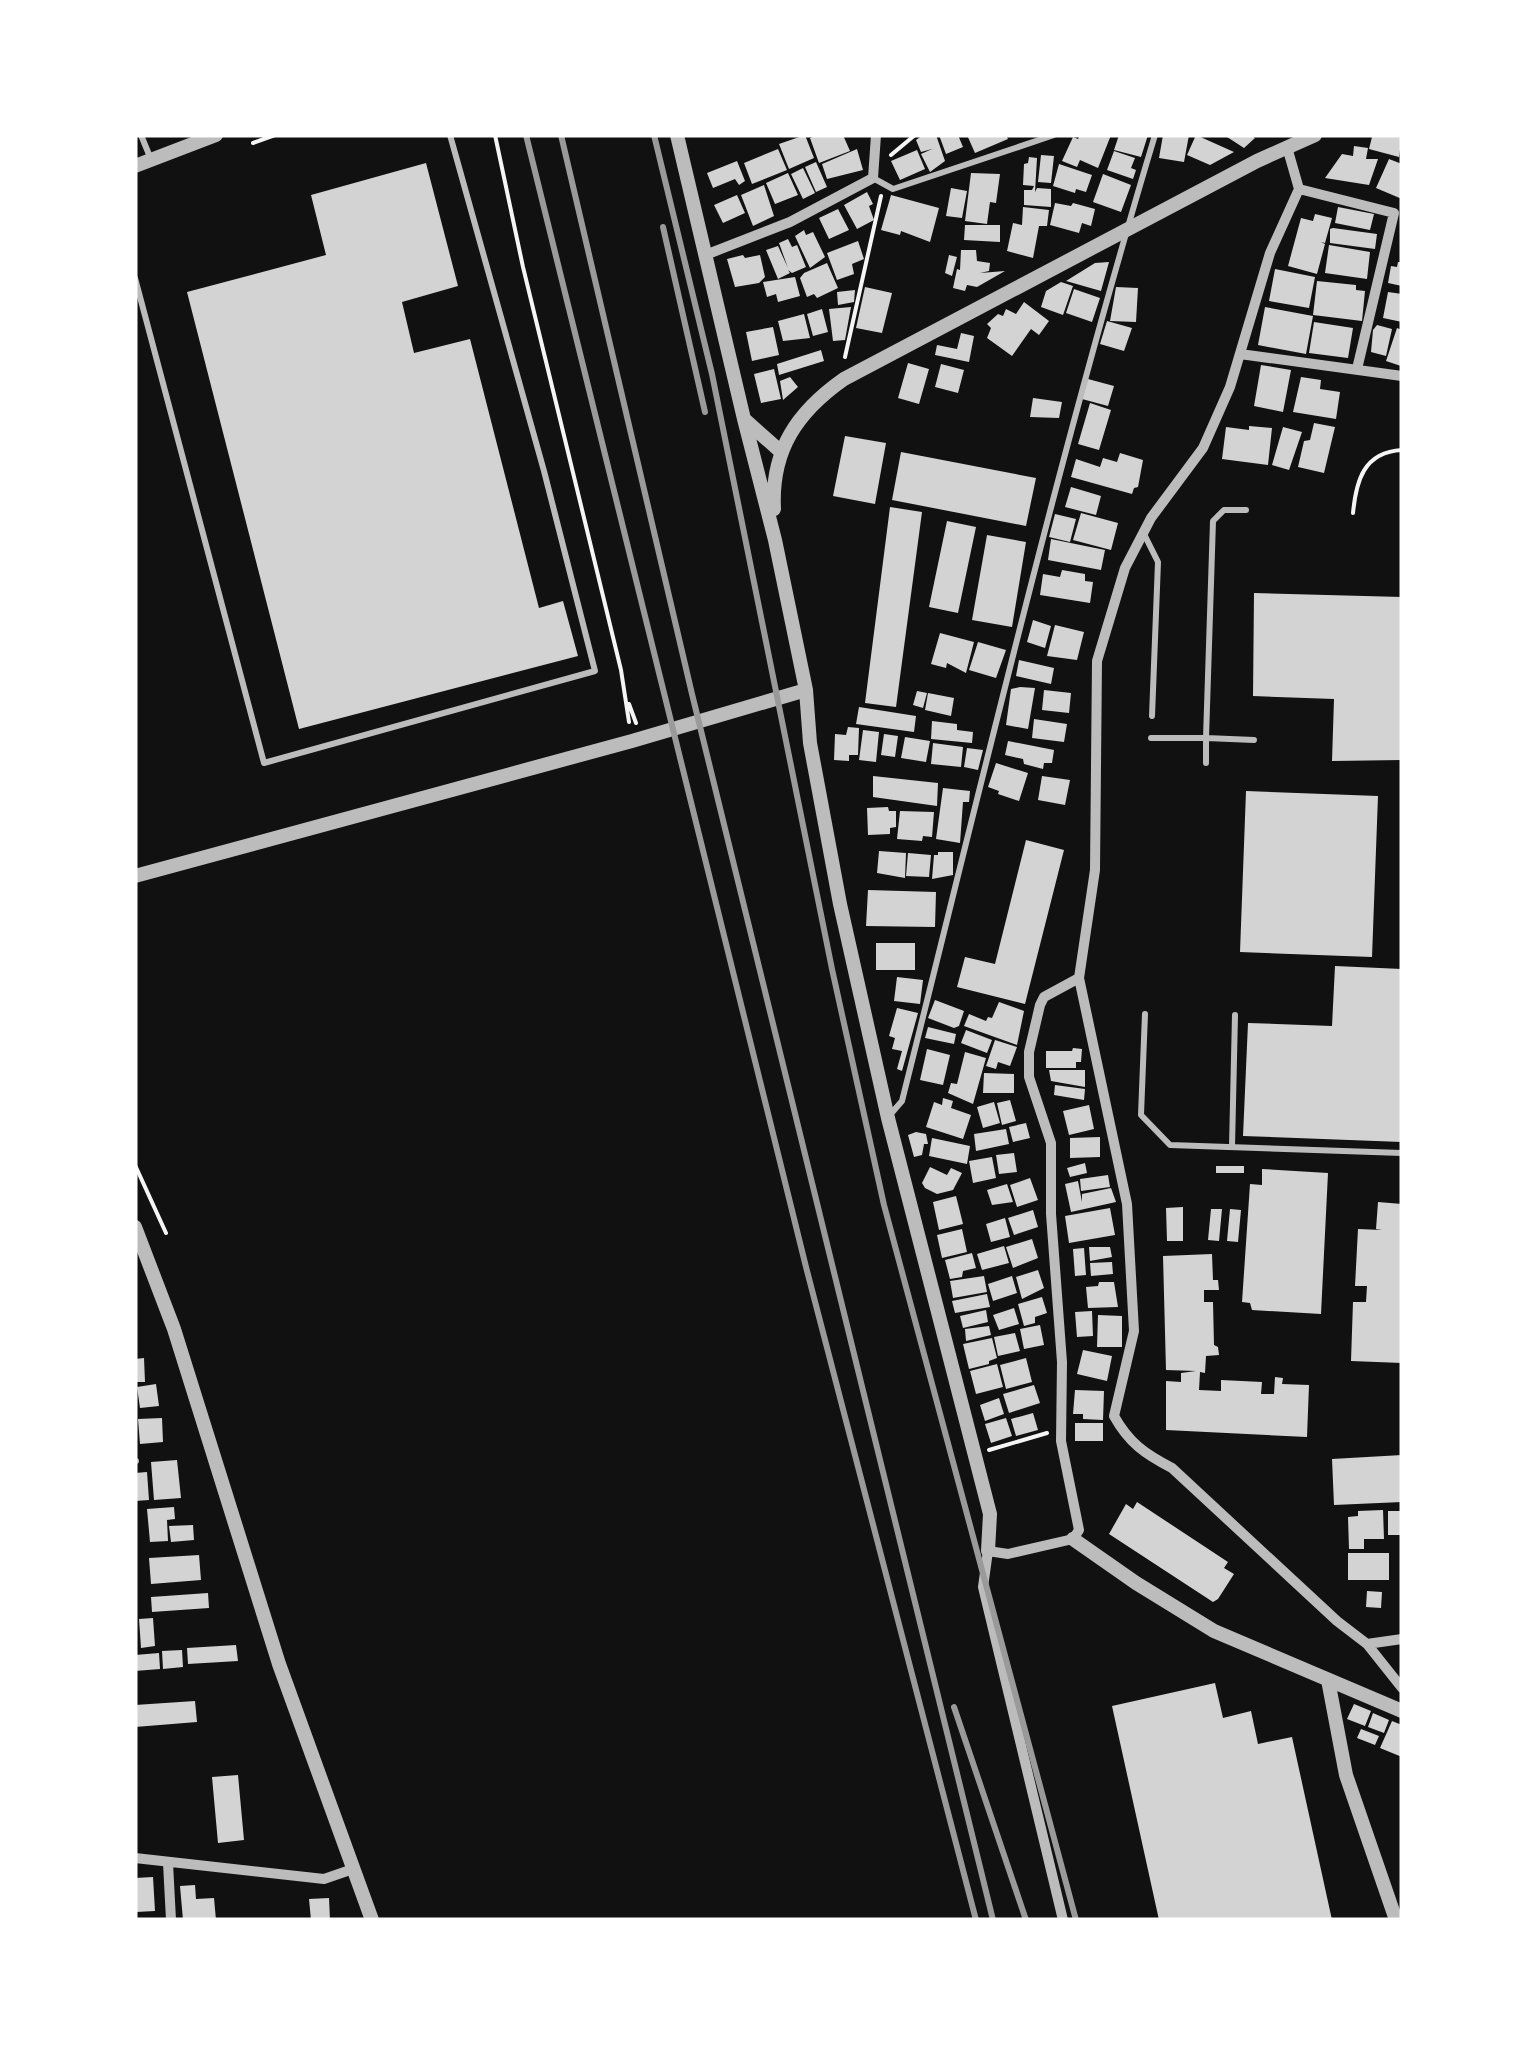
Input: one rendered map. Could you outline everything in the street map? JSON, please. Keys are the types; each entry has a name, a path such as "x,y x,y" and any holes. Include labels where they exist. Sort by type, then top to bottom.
{"street":[{"path":"135,166 216,135"},
{"path":"677,135 775,540 806,690 810,743 840,904 888,1118 990,1514 983,1587 1063,1920"},
{"path":"708,254 790,222 872,175 876,135"},
{"path":"775,540 773,487 780,450 815,402 844,380 1315,135"},
{"path":"1287,147 1299,189 1270,253 1230,387 1203,448 1143,533 1119,584 1097,661 1095,870 1078,978 1127,1204 1134,1331 1114,1416 1126,1438 1142,1453 1172,1468 1337,1622 1367,1644 1402,1688"},
{"path":"1299,189 1394,213 1357,369"},
{"path":"1240,354 1402,376"},
{"path":"744,418 780,450"},
{"path":"135,876 806,690"},
{"path":"988,1551 1008,1554 1074,1539 1079,1530 1060,1428 1062,1362 1051,1214 1051,1143 1029,1077 1029,1052 1044,997 1078,978"},
{"path":"135,1227 174,1329 278,1664 372,1920"},
{"path":"1074,1539 1136,1583 1214,1630 1402,1711"},
{"path":"1367,1644 1402,1639"},
{"path":"1328,1680 1346,1775 1396,1920"},
{"path":"135,1858 324,1879 353,1869"},
{"path":"168,1864 171,1920"}],"lane":[{"path":"141,135 151,160"},
{"path":"135,278 264,763 595,671 450,135"},
{"path":"872,175 893,190 1054,135"},
{"path":"888,1118 902,1101 1044,536 1154,135"},
{"path":"1206,763 1213,521 1224,510 1246,510"},
{"path":"1143,533 1158,562 1152,716"},
{"path":"1151,738 1254,740"},
{"path":"1145,1014 1141,1114 1170,1145 1402,1153"},
{"path":"1232,1147 1235,1016"}],"path":[{"path":"253,144 275,135"},
{"path":"494,135 630,722"},
{"path":"872,175 915,135"},
{"path":"844,361 883,186"},
{"path":"1353,513 1356,482 1370,463 1394,450 1402,450"},
{"path":"135,1164 166,1233"},
{"path":"975,1454 1048,1433"}],"building":[{"path":"805,135 814,158 789,169 779,144"},
{"path":"843,135 850,151 819,163 810,138"},
{"path":"923,135 936,135 945,161 930,172 921,154 932,149 921,152 916,140"},
{"path":"939,135 958,135 963,147 946,154"},
{"path":"967,135 1006,135 1008,139 975,153"},
{"path":"1080,135 1111,135 1098,168 1080,160 1077,167 1062,161 1073,137 1078,139"},
{"path":"1119,135 1148,135 1141,157 1114,150"},
{"path":"1163,135 1189,135 1184,162 1159,158"},
{"path":"1196,135 1234,152 1210,165 1187,155"},
{"path":"1224,135 1250,135 1255,138 1244,148"},
{"path":"1402,135 1399,157 1369,149 1372,137"},
{"path":"1354,146 1368,148 1366,159 1378,159 1369,185 1325,178 1342,154 1353,156"},
{"path":"778,149 787,170 752,184 744,163"},
{"path":"857,149 863,170 827,179 822,164"},
{"path":"917,150 925,169 900,180 891,161"},
{"path":"1114,151 1135,158 1131,168 1136,170 1133,179 1107,170"},
{"path":"1041,155 1054,156 1051,183 1038,182"},
{"path":"1029,157 1037,158 1035,192 1037,188 1051,189 1051,207 1024,205 1024,190 1034,186 1023,185 1024,164"},
{"path":"1389,159 1402,164 1402,199 1376,188"},
{"path":"737,161 745,181 739,185 735,179 713,188 707,173"},
{"path":"816,162 827,187 816,192 805,167"},
{"path":"426,163 458,286 402,302 414,353 470,339 539,608 563,601 578,656 299,729 187,292 326,255 311,195"},
{"path":"1059,164 1092,175 1086,192 1053,186"},
{"path":"803,168 815,193 803,199 791,174"},
{"path":"788,173 798,195 775,204 766,183"},
{"path":"971,173 1000,174 996,203 990,202 987,224 965,221"},
{"path":"1103,174 1131,185 1121,212 1093,202"},
{"path":"764,185 774,216 753,226 741,195"},
{"path":"951,188 967,191 962,218 946,216"},
{"path":"867,192 874,220 857,229 844,205"},
{"path":"737,195 745,213 723,223 714,205"},
{"path":"891,195 939,208 930,242 901,231 900,235 881,230"},
{"path":"1055,203 1095,209 1091,226 1082,223 1079,233 1050,225"},
{"path":"1023,207 1049,210 1047,226 1039,226 1033,258 1007,251 1013,223 1022,225"},
{"path":"1338,207 1374,214 1370,230 1335,223"},
{"path":"838,209 849,230 829,239 819,218"},
{"path":"1315,214 1332,218 1325,243 1321,242 1325,244 1317,274 1288,266 1301,218 1313,221"},
{"path":"965,225 1000,225 1000,242 964,240"},
{"path":"1333,228 1377,234 1375,249 1330,243"},
{"path":"804,230 806,235 813,232 825,257 810,268 795,236"},
{"path":"788,239 792,247 797,245 806,267 792,273 788,270 790,273 778,279 766,250 778,246 788,268 779,243"},
{"path":"858,241 864,259 852,264 854,274 837,280 827,253"},
{"path":"1329,245 1370,252 1367,279 1325,273"},
{"path":"961,250 976,250 977,261 990,263 989,271 980,273 1005,271 977,287 967,285 965,291 953,288 957,269 960,270"},
{"path":"760,255 765,277 759,283 735,287 727,259"},
{"path":"949,255 957,257 952,276 945,273"},
{"path":"1109,262 1101,291 1066,281 1095,263"},
{"path":"1402,262 1402,286 1388,283 1391,266 1397,267"},
{"path":"827,263 838,288 817,298 814,294 807,297 800,278"},
{"path":"1275,269 1315,277 1309,308 1269,301"},
{"path":"795,277 800,296 778,302 776,294 767,297 763,282"},
{"path":"1317,281 1356,285 1356,290 1365,291 1362,321 1313,315"},
{"path":"1061,282 1073,286 1063,315 1041,307 1046,291"},
{"path":"865,287 892,293 882,333 856,328"},
{"path":"1116,287 1138,288 1136,322 1110,321"},
{"path":"1074,289 1100,298 1092,322 1066,313"},
{"path":"855,290 854,302 838,305 837,292"},
{"path":"1388,292 1402,294 1402,322 1383,318"},
{"path":"1024,302 1049,321 1039,335 1031,329 1012,356 987,338 991,328 987,324 998,314 1003,316 1006,309 1016,314"},
{"path":"851,307 845,340 833,341 829,309"},
{"path":"1265,307 1313,316 1306,354 1258,345"},
{"path":"822,309 828,332 813,336 807,314"},
{"path":"804,314 810,338 783,341 778,321"},
{"path":"1107,321 1132,328 1124,351 1100,344"},
{"path":"1314,322 1353,328 1348,358 1309,353"},
{"path":"1377,325 1392,329 1386,356 1371,352"},
{"path":"773,327 779,355 752,361 746,332"},
{"path":"1397,328 1402,330 1401,366 1386,361"},
{"path":"961,333 974,336 969,362 935,355 937,345 957,349"},
{"path":"821,350 824,361 779,375 777,364"},
{"path":"908,363 929,369 919,404 898,398"},
{"path":"941,364 964,370 958,393 935,387"},
{"path":"1261,365 1291,370 1283,412 1254,406"},
{"path":"774,369 781,399 761,403 754,374"},
{"path":"790,377 798,387 783,400 780,381"},
{"path":"1301,377 1321,380 1320,389 1340,392 1336,419 1293,412"},
{"path":"1088,379 1114,386 1108,406 1082,399"},
{"path":"1033,398 1062,402 1059,418 1030,417"},
{"path":"1090,403 1111,410 1099,450 1078,444"},
{"path":"1314,423 1335,427 1324,473 1298,467 1304,441 1310,440"},
{"path":"1249,426 1272,428 1268,465 1222,459 1226,427 1249,430"},
{"path":"1283,427 1302,432 1289,470 1272,465"},
{"path":"845,436 886,443 875,504 833,496"},
{"path":"901,452 1036,478 1026,526 892,500"},
{"path":"1120,453 1143,460 1138,487 1132,494 1071,477 1076,459 1100,467 1103,458 1117,462"},
{"path":"1071,487 1101,496 1096,515 1065,507"},
{"path":"890,507 922,512 896,707 865,703"},
{"path":"1081,513 1118,523 1111,550 1073,540"},
{"path":"1055,514 1076,519 1070,542 1049,537"},
{"path":"947,521 976,527 958,613 929,607"},
{"path":"987,535 1026,542 1012,627 972,620"},
{"path":"1051,539 1105,550 1101,570 1048,560"},
{"path":"1062,570 1085,574 1085,581 1093,582 1090,603 1040,595 1043,574 1060,577"},
{"path":"1254,593 1402,597 1402,760 1332,761 1334,699 1253,696"},
{"path":"1033,620 1051,626 1045,648 1027,642"},
{"path":"1055,625 1084,632 1077,660 1047,656"},
{"path":"940,633 974,642 966,673 947,663 946,668 931,664"},
{"path":"978,642 1006,650 996,678 969,670"},
{"path":"1019,660 1054,668 1051,684 1016,676"},
{"path":"1035,688 1028,729 1006,725 1011,689"},
{"path":"1044,690 1071,693 1069,713 1042,710"},
{"path":"917,691 927,693 923,708 913,705"},
{"path":"928,693 954,698 951,716 925,710"},
{"path":"859,707 916,716 914,732 856,724"},
{"path":"1034,719 1067,724 1064,742 1032,738"},
{"path":"932,721 957,724 957,730 973,732 972,743 931,739"},
{"path":"848,727 859,728 858,755 849,755 849,761 834,760 835,734 846,735"},
{"path":"863,730 879,732 876,762 859,760"},
{"path":"884,734 898,736 895,757 881,755"},
{"path":"905,737 930,741 926,762 901,758"},
{"path":"1008,741 1054,750 1052,763 1044,763 1043,769 1005,755"},
{"path":"933,743 963,747 961,767 931,764"},
{"path":"967,748 983,750 978,770 964,767"},
{"path":"996,763 1028,773 1019,801 988,787"},
{"path":"873,776 938,783 937,806 873,797"},
{"path":"1042,776 1070,780 1065,805 1038,800"},
{"path":"943,788 970,791 969,802 963,802 960,843 936,839"},
{"path":"1246,791 1378,796 1372,957 1240,952"},
{"path":"888,807 889,811 896,811 896,827 890,828 890,834 868,835 867,808"},
{"path":"900,811 934,812 932,837 923,836 922,841 897,839"},
{"path":"1026,840 1064,850 1025,1004 957,987 965,957 995,964"},
{"path":"879,851 906,853 905,878 877,873"},
{"path":"953,852 953,875 932,879 934,855"},
{"path":"908,853 931,855 929,877 906,876"},
{"path":"868,890 936,892 935,927 866,926"},
{"path":"876,943 915,943 915,970 876,970"},
{"path":"1335,966 1402,969 1402,1142 1243,1136 1248,1023 1332,1026"},
{"path":"897,977 923,980 920,1004 894,1001"},
{"path":"935,1000 964,1011 959,1026 954,1028 928,1018"},
{"path":"999,1002 1024,1011 1017,1045 964,1026 969,1014 986,1021 992,1018"},
{"path":"897,1008 918,1013 902,1071 897,1069 902,1051 892,1049 895,1038 889,1036"},
{"path":"928,1027 956,1034 954,1044 925,1038"},
{"path":"966,1030 992,1040 987,1053 961,1043"},
{"path":"995,1040 1017,1047 1010,1066 998,1062 996,1069 986,1066"},
{"path":"927,1049 950,1055 943,1085 920,1080"},
{"path":"1082,1049 1076,1068 1046,1068 1046,1051"},
{"path":"965,1052 986,1058 973,1104 948,1093 951,1083 957,1084"},
{"path":"1049,1070 1085,1070 1085,1087 1051,1081"},
{"path":"984,1073 1014,1074 1014,1093 983,1093"},
{"path":"1055,1085 1085,1089 1084,1100 1054,1095"},
{"path":"943,1098 953,1101 951,1108 971,1115 963,1139 926,1127 934,1102 942,1105"},
{"path":"1010,1100 1016,1121 1002,1125 997,1103"},
{"path":"994,1102 1000,1123 983,1128 977,1107"},
{"path":"1089,1105 1094,1129 1069,1135 1063,1111"},
{"path":"1026,1123 1030,1138 1013,1142 1009,1127"},
{"path":"1006,1129 1009,1144 976,1151 974,1134"},
{"path":"926,1134 928,1144 924,1144 922,1155 914,1157 908,1135"},
{"path":"1100,1137 1100,1157 1070,1158 1070,1138"},
{"path":"932,1138 970,1146 967,1164 929,1156"},
{"path":"1014,1153 1017,1172 999,1174 996,1155"},
{"path":"992,1157 996,1178 973,1183 969,1161"},
{"path":"1085,1163 1087,1173 1070,1177 1067,1168"},
{"path":"1216,1166 1244,1166 1244,1173 1216,1173"},
{"path":"930,1167 947,1175 951,1168 962,1173 953,1190 937,1194 922,1183"},
{"path":"1262,1169 1328,1173 1321,1314 1252,1310 1250,1303 1242,1302 1250,1184 1262,1185"},
{"path":"1108,1175 1110,1187 1081,1191 1080,1179"},
{"path":"1030,1178 1038,1200 1017,1207 1010,1185"},
{"path":"1078,1181 1082,1202 1082,1194 1111,1188 1116,1202 1071,1212 1065,1184"},
{"path":"1007,1184 1013,1202 992,1205 987,1190"},
{"path":"956,1196 963,1224 939,1230 933,1202"},
{"path":"1378,1202 1402,1204 1402,1363 1351,1361 1353,1302 1366,1302 1367,1286 1355,1286 1358,1229 1382,1230 1376,1229"},
{"path":"1183,1207 1183,1241 1167,1241 1166,1208"},
{"path":"1110,1208 1115,1235 1069,1243 1065,1216"},
{"path":"1211,1209 1222,1209 1219,1241 1208,1240"},
{"path":"1230,1209 1241,1210 1238,1242 1227,1241"},
{"path":"1033,1210 1038,1227 1014,1235 1008,1218"},
{"path":"1005,1218 1010,1237 991,1242 986,1224"},
{"path":"962,1229 967,1252 942,1258 937,1235"},
{"path":"1032,1239 1038,1258 1013,1268 1006,1247"},
{"path":"1004,1246 1009,1263 982,1270 977,1254"},
{"path":"1089,1247 1110,1247 1112,1257 1090,1261"},
{"path":"1084,1248 1086,1275 1075,1276 1073,1249"},
{"path":"972,1253 976,1268 950,1279 945,1260"},
{"path":"1212,1254 1213,1280 1218,1280 1219,1290 1204,1290 1204,1302 1213,1302 1214,1345 1219,1355 1206,1356 1199,1390 1221,1391 1221,1380 1262,1382 1261,1394 1274,1394 1275,1377 1283,1378 1282,1384 1309,1385 1307,1437 1166,1430 1166,1381 1181,1382 1181,1373 1196,1371 1166,1370 1163,1256"},
{"path":"1112,1262 1113,1274 1091,1276 1090,1263"},
{"path":"1038,1270 1044,1288 1022,1299 1016,1277"},
{"path":"984,1276 987,1292 953,1298 950,1281"},
{"path":"1012,1276 1017,1293 993,1301 988,1284"},
{"path":"1099,1282 1114,1282 1118,1307 1088,1308 1086,1287 1098,1286"},
{"path":"987,1294 990,1307 955,1313 952,1301"},
{"path":"1042,1297 1047,1313 1024,1326 1018,1304"},
{"path":"1014,1308 1019,1324 999,1330 993,1315"},
{"path":"986,1310 988,1322 963,1328 960,1316"},
{"path":"1092,1311 1093,1336 1077,1337 1075,1312"},
{"path":"1098,1315 1122,1316 1122,1347 1097,1347"},
{"path":"1040,1325 1044,1345 1024,1349 1020,1329"},
{"path":"989,1326 991,1335 966,1341 965,1329"},
{"path":"1015,1333 1020,1351 998,1356 994,1337"},
{"path":"992,1338 997,1358 969,1369 963,1344"},
{"path":"1083,1350 1112,1356 1107,1381 1077,1374"},
{"path":"144,1358 145,1382 135,1382 135,1359"},
{"path":"1026,1358 1032,1382 1006,1389 1000,1365"},
{"path":"997,1364 1003,1387 976,1394 970,1371"},
{"path":"156,1384 159,1406 140,1408 137,1387"},
{"path":"1034,1385 1040,1403 1009,1413 1003,1394"},
{"path":"1075,1390 1104,1391 1103,1420 1073,1414"},
{"path":"999,1398 1004,1414 985,1421 980,1405"},
{"path":"1033,1413 1038,1430 1016,1436 1011,1419"},
{"path":"162,1418 163,1442 140,1444 138,1419"},
{"path":"1006,1418 1012,1436 991,1443 985,1424"},
{"path":"1075,1423 1103,1423 1103,1441 1075,1441"},
{"path":"1402,1455 1402,1502 1334,1505 1332,1459"},
{"path":"177,1460 181,1498 154,1500 151,1462"},
{"path":"147,1472 149,1500 135,1501 135,1473"},
{"path":"1137,1502 1228,1562 1224,1568 1234,1574 1218,1599 1213,1602 1109,1534 1126,1504 1133,1509"},
{"path":"174,1507 175,1519 167,1520 168,1541 150,1542 147,1509"},
{"path":"1383,1510 1384,1539 1364,1539 1364,1549 1349,1549 1348,1517 1358,1516 1358,1511"},
{"path":"1388,1511 1400,1511 1402,1535 1388,1535"},
{"path":"193,1525 194,1540 171,1542 169,1526"},
{"path":"1348,1553 1389,1553 1389,1580 1348,1580"},
{"path":"199,1555 201,1580 151,1584 149,1558"},
{"path":"1367,1591 1382,1592 1381,1608 1366,1607"},
{"path":"208,1593 209,1608 152,1612 151,1597"},
{"path":"153,1618 155,1646 141,1648 139,1619"},
{"path":"236,1645 238,1661 188,1664 187,1648"},
{"path":"182,1650 183,1667 163,1669 162,1651"},
{"path":"159,1653 160,1669 135,1671 135,1655"},
{"path":"1215,1683 1223,1718 1251,1711 1258,1744 1292,1737 1332,1920 1159,1920 1112,1706"},
{"path":"195,1701 197,1722 135,1727 135,1705"},
{"path":"1354,1704 1371,1711 1365,1726 1347,1719"},
{"path":"1373,1713 1389,1720 1384,1733 1368,1727"},
{"path":"1392,1721 1402,1725 1402,1757 1380,1748"},
{"path":"1361,1729 1379,1736 1375,1745 1357,1738"},
{"path":"238,1775 244,1840 218,1843 212,1777"},
{"path":"153,1877 155,1911 136,1912 135,1878"},
{"path":"195,1885 196,1899 214,1898 216,1920 183,1920 180,1886"},
{"path":"329,1898 330,1920 311,1920 309,1899"}],"railway":[{"path":"526,135 806,1267 976,1920"},
{"path":"561,135 692,694 993,1920"},
{"path":"654,135 712,374 832,969 884,1205 1076,1920"},
{"path":"663,227 705,412"},
{"path":"954,1707 1026,1920"}]}
